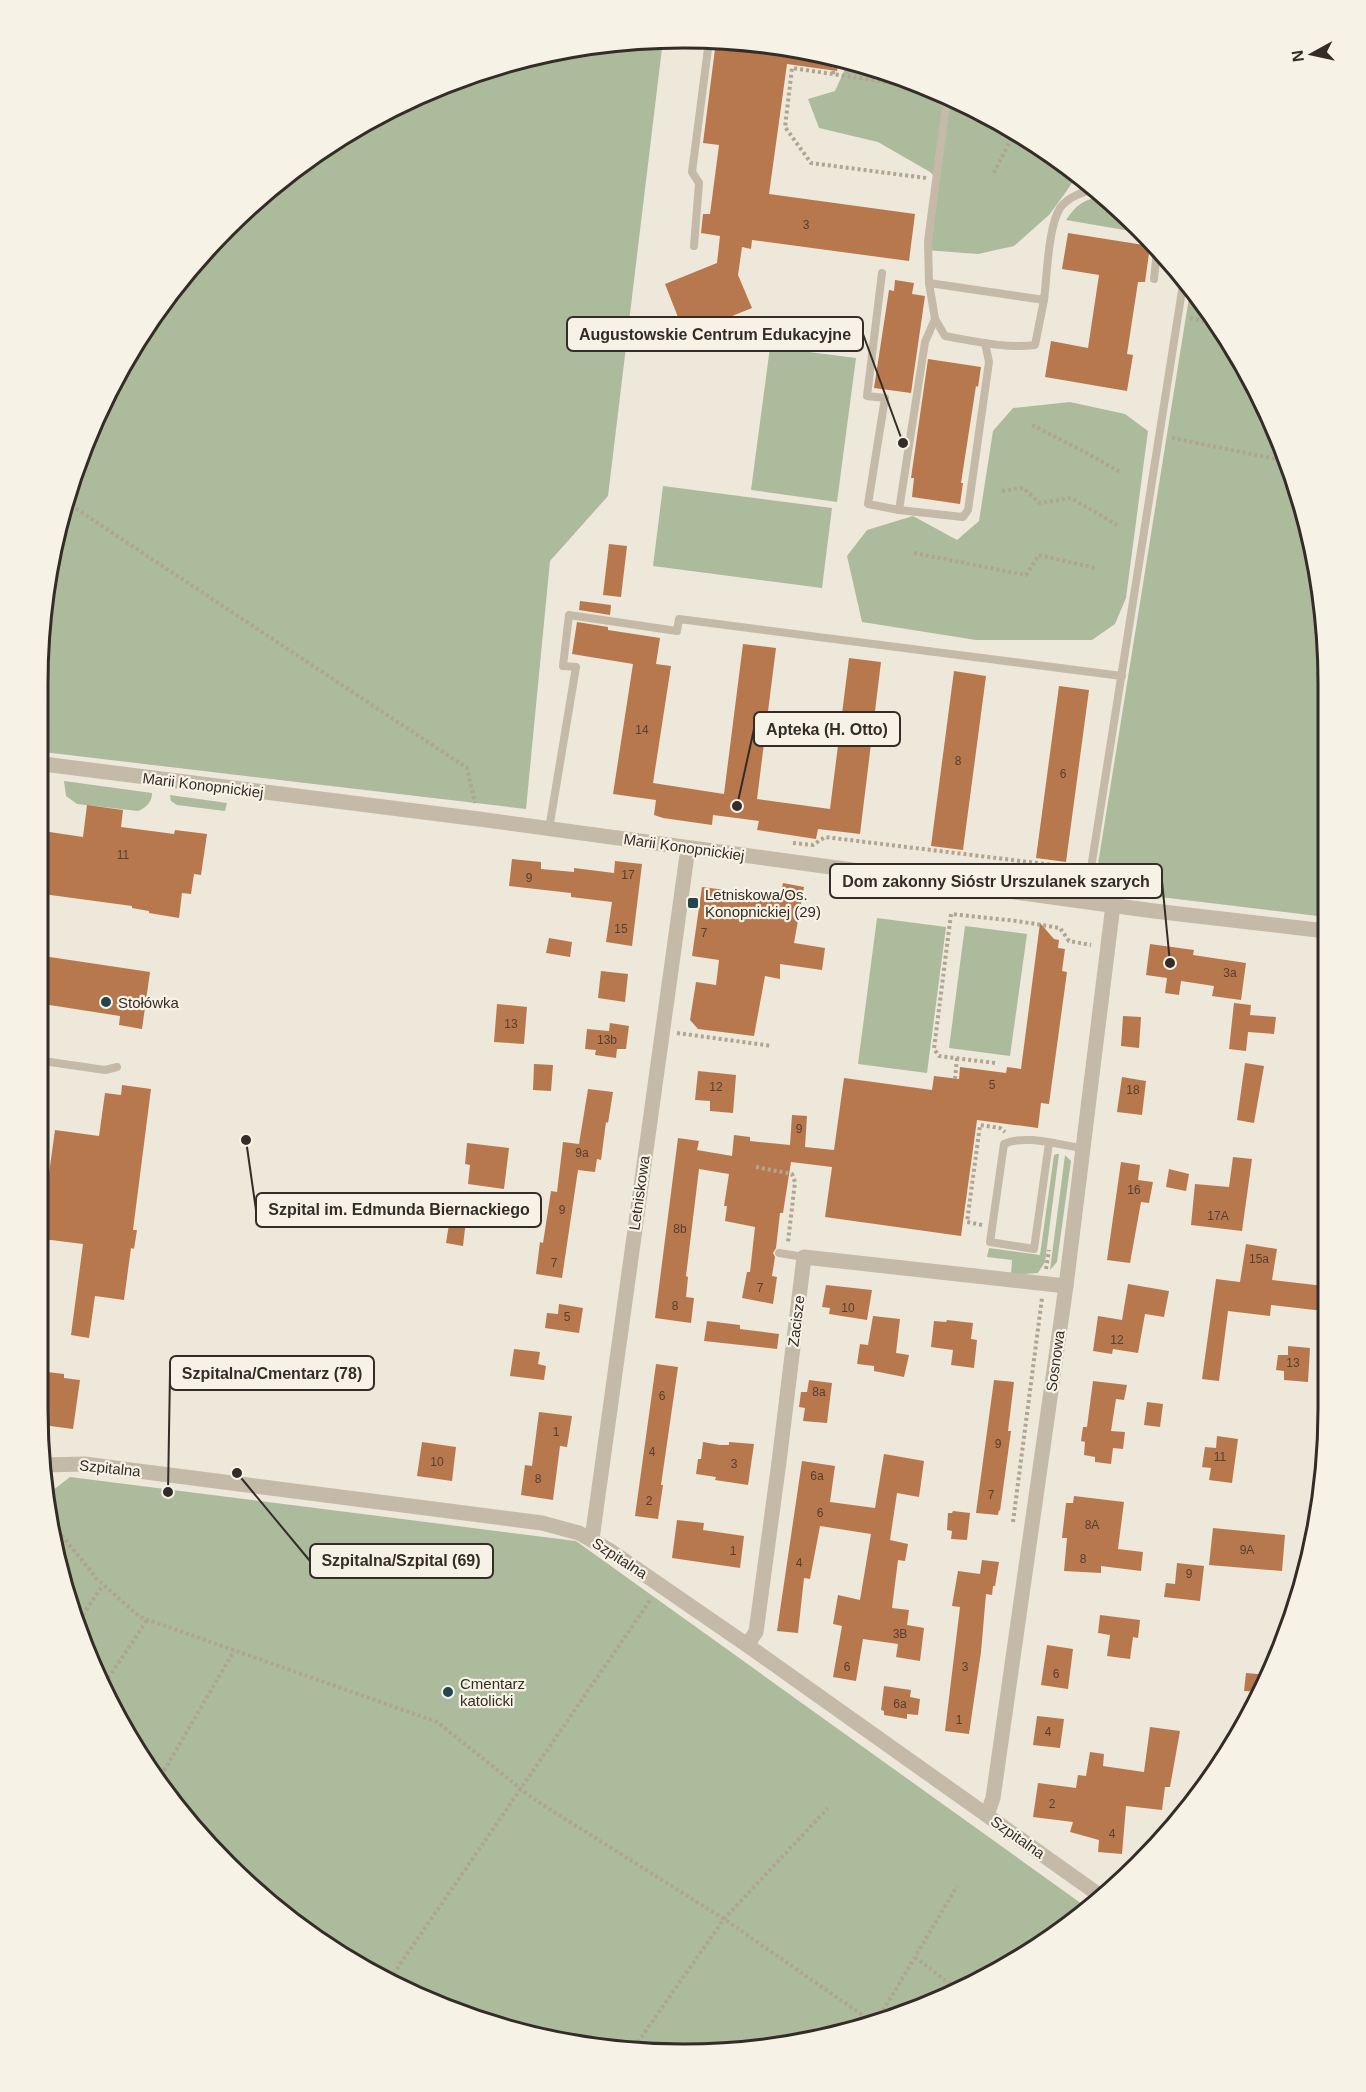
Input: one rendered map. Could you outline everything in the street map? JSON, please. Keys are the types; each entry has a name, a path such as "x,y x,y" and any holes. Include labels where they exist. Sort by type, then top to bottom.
{"street":[{"name":"Marii Konopnickiej","path":"48,765 1318,930"},
{"name":"Letniskowa","path":"592,1539 688,848"},
{"name":"Sosnowa","path":"987,1815 993,1798 1066,1286 1113,905"},
{"path":"804,1257 1066,1286"},
{"name":"Zacisze","path":"747,1645 756,1632 804,1257"},
{"name":"Szpitalna","path":"50,1465 85,1464 512,1519 565,1528 592,1539 747,1645 1095,1892"}],"lane":[{"path":"694,246 699,183 692,172 708,49"},
{"path":"947,105 928,241 929,283 935,320 945,336 985,343 1035,345 1044,300 1053,228 1061,207 1085,191"},
{"path":"1154,279 1156,260"},
{"path":"882,273 867,396 885,398 868,504 963,517 968,510 989,362 985,343"},
{"path":"929,283 1044,300"},
{"path":"1086,900 1182,290"},
{"path":"899,510 925,342 935,320"},
{"path":"549,829 576,667 563,666 569,615 677,631 679,620 1122,676"},
{"path":"48,1062 105,1070 117,1067"},
{"path":"1049,1143 1034,1249 990,1242 1004,1144 1015,1139 1049,1143 1083,1148"},
{"path":"783,1254 804,1257"}],"path":[{"path":"833,74 834,67"},
{"path":"888,82 792,68 785,127 811,163 937,179"},
{"path":"994,173 1011,140"},
{"path":"1178,316 1205,321"},
{"path":"1032,425 1083,450 1120,472"},
{"path":"1160,435 1277,459"},
{"path":"1002,491 1023,488 1040,503 1071,498 1117,525"},
{"path":"74,507 467,768 479,819"},
{"path":"914,553 1026,575 1039,555 1095,568"},
{"path":"791,842 813,845 825,837 1090,870"},
{"path":"995,1063 939,1056 934,1049 951,914 1060,928 1069,941 1091,945"},
{"path":"1089,956 1092,937"},
{"path":"662,1030 772,1046"},
{"path":"955,1079 957,1058"},
{"path":"972,1223 967,1222 980,1125 1000,1128 1015,1139"},
{"path":"756,1167 792,1174 795,1182 783,1254"},
{"path":"1044,1284 1049,1249"},
{"path":"60,1533 103,1585 140,1617 437,1722 535,1800 724,1919 866,2016"},
{"path":"83,1615 103,1585"},
{"path":"393,1974 660,1585"},
{"path":"108,1679 147,1620"},
{"path":"163,1773 234,1651"},
{"path":"638,2043 724,1919 828,1808"},
{"path":"881,2012 957,1886"},
{"path":"915,1957 951,1985"}],"green space":[{"path":"662,49 608,496 550,561 526,809 48,753 49,641 60,559 82,479 96,440 133,365 179,296 234,234 264,206 330,155 402,113 440,96 479,82 559,60 600,53"},
{"path":"845,69 926,96 1000,133 1073,181 1049,215 1014,246 978,254 925,250 937,179 930,172 878,142 819,128 808,99 835,91"},
{"path":"1093,199 1128,231 1066,220 1074,209"},
{"path":"1189,299 1211,330 1253,402 1284,479 1306,559 1317,641 1318,916 1094,889"},
{"path":"770,347 856,358 837,502 751,490"},
{"path":"1070,402 1125,414 1148,431 1126,598 1115,624 1092,640 976,640 862,622 847,556 867,530 913,516 957,540 979,521 993,431 1013,408"},
{"path":"663,486 832,508 822,588 653,566"},
{"path":"64,781 152,793 152,796 148,804 138,811 77,804 66,796"},
{"path":"170,795 227,803 225,811 177,805 171,801"},
{"path":"877,918 946,927 927,1073 858,1064"},
{"path":"965,926 1027,934 1010,1056 949,1048"},
{"path":"1059,1154 1045,1262 1038,1273 1011,1275 1012,1260 987,1257 989,1248 1040,1255 1054,1155"},
{"path":"1065,1155 1071,1161 1057,1262 1050,1270"},
{"name":"Cmentarz katolicki","path":"70,1477 576,1541 1081,1903 1036,1937 1000,1959 926,1996 847,2022 766,2039 683,2044 600,2039 519,2022 440,1996 365,1959 296,1913 234,1858 179,1796 133,1726 96,1652 70,1573 53,1490"}],"building":[{"path":"715,49 766,53 838,68 837,71 787,64 769,194 915,214 909,261 752,240 751,249 742,247 738,275 752,308 685,335 665,284 717,263 720,236 701,233 703,214 710,214 719,145 703,143"},
{"path":"1068,233 1142,245 1149,252 1145,282 1138,282 1127,354 1133,355 1127,391 1045,377 1051,341 1088,348 1099,275 1062,269"},
{"path":"895,280 914,283 912,294 925,296 911,393 874,388 889,290 894,291"},
{"path":"928,359 981,367 961,483 963,483 960,504 912,497 914,478 911,478"},
{"path":"609,544 627,546 621,597 603,595"},
{"path":"580,601 611,605 610,615 579,610"},
{"path":"577,622 608,627 608,630 660,638 656,664 671,666 653,783 724,794 743,644 776,648 757,799 830,809 849,658 881,662 860,834 818,829 816,839 757,830 759,821 713,815 712,825 663,818 654,815 656,800 613,794 633,664 572,654"},
{"path":"954,671 986,676 963,850 931,846"},
{"path":"1059,686 1089,690 1066,862 1036,858"},
{"path":"87,805 123,810 121,827 174,834 175,830 207,834 201,875 194,874 191,894 182,893 179,918 149,913 149,911 132,908 132,906 48,895 48,832 83,837"},
{"path":"512,859 541,862 541,869 574,872 574,868 614,873 615,861 642,864 632,946 606,942 612,902 571,897 571,893 509,886"},
{"path":"783,883 804,887 794,943 825,948 822,970 780,964 780,979 765,976 754,1036 698,1029 690,1020 696,982 716,985 719,960 692,956 702,887 780,897"},
{"path":"1040,923 1054,939 1059,940 1058,948 1065,949 1062,971 1067,972 1049,1104 1041,1103 1038,1128 977,1120 961,1236 825,1217 832,1167 791,1162 783,1213 780,1213 776,1248 773,1253 775,1257 772,1276 777,1277 773,1304 742,1298 747,1272 750,1272 755,1227 725,1221 727,1206 724,1206 729,1174 699,1169 686,1276 688,1277 686,1297 694,1298 691,1323 655,1318 678,1138 699,1141 697,1150 732,1156 734,1135 750,1137 750,1141 790,1145 792,1115 807,1116 805,1147 834,1150 844,1078 932,1090 934,1076 959,1079 960,1067 1006,1073 1007,1067 1021,1069"},
{"path":"549,938 572,942 570,957 546,953"},
{"path":"1150,944 1194,950 1193,955 1246,963 1241,1000 1212,996 1214,986 1181,981 1179,995 1165,993 1167,978 1146,975"},
{"path":"48,957 150,972 142,1029 119,1025 120,1016 48,1005"},
{"path":"601,971 628,974 625,1002 598,998"},
{"path":"1234,1003 1251,1005 1250,1015 1276,1017 1274,1034 1248,1032 1246,1051 1229,1049"},
{"path":"497,1004 527,1007 524,1044 494,1042"},
{"path":"1123,1016 1141,1017 1139,1048 1121,1046"},
{"path":"610,1023 629,1026 626,1049 617,1049 616,1058 595,1055 596,1050 585,1049 587,1029 609,1031"},
{"path":"1245,1063 1264,1066 1254,1123 1237,1120"},
{"path":"534,1064 553,1065 551,1091 533,1090"},
{"path":"698,1071 736,1075 733,1113 710,1111 710,1101 695,1100"},
{"path":"1122,1077 1146,1081 1142,1115 1117,1112"},
{"path":"122,1085 151,1089 133,1230 137,1230 134,1249 131,1248 124,1300 95,1296 89,1338 71,1335 83,1244 48,1240 48,1181 55,1130 99,1136 105,1093 121,1095"},
{"path":"588,1089 613,1092 601,1160 597,1159 595,1172 578,1170 562,1278 536,1274 551,1191 557,1192 563,1142 579,1144"},
{"path":"467,1143 509,1148 504,1189 468,1184 470,1165 465,1164"},
{"path":"1233,1157 1252,1159 1242,1231 1191,1225 1195,1184 1229,1187"},
{"path":"1121,1162 1140,1165 1138,1180 1153,1182 1149,1203 1141,1202 1130,1263 1107,1260"},
{"path":"1169,1169 1189,1174 1186,1191 1166,1187"},
{"path":"450,1218 466,1220 463,1246 446,1243"},
{"path":"1246,1244 1277,1249 1272,1280 1318,1285 1318,1310 1271,1305 1270,1316 1228,1311 1219,1381 1202,1379 1216,1279 1240,1282"},
{"path":"1128,1284 1169,1291 1164,1317 1145,1314 1138,1353 1113,1349 1112,1354 1093,1351 1098,1316 1122,1320"},
{"path":"826,1285 872,1290 867,1320 829,1314 830,1308 822,1307"},
{"path":"559,1304 583,1308 579,1333 545,1328 547,1313 558,1314"},
{"path":"873,1316 900,1319 896,1353 909,1355 904,1377 874,1371 874,1366 857,1364 860,1344 868,1345"},
{"path":"947,1320 973,1323 971,1339 977,1340 974,1368 951,1365 953,1350 931,1347 934,1321 946,1322"},
{"path":"707,1321 740,1325 740,1329 779,1334 777,1349 704,1341"},
{"path":"1288,1346 1310,1348 1308,1382 1284,1380 1284,1371 1276,1370 1278,1355 1288,1355"},
{"path":"514,1349 540,1352 538,1364 546,1366 544,1380 510,1376"},
{"path":"656,1364 678,1367 658,1519 635,1516"},
{"path":"48,1372 64,1374 64,1378 80,1380 73,1429 48,1426"},
{"path":"809,1380 832,1383 827,1423 803,1421 805,1408 799,1407 801,1392 807,1392"},
{"path":"994,1380 1014,1382 1008,1431 1011,1431 998,1515 976,1513"},
{"path":"1093,1381 1127,1385 1124,1400 1116,1399 1111,1431 1125,1432 1123,1449 1113,1448 1111,1464 1095,1462 1095,1457 1084,1455 1085,1442 1081,1441 1083,1427 1087,1427"},
{"path":"1147,1402 1163,1404 1160,1427 1144,1425"},
{"path":"539,1412 572,1416 567,1447 560,1446 553,1500 521,1495 525,1465 532,1466"},
{"path":"1217,1436 1238,1439 1232,1483 1209,1480 1211,1468 1202,1467 1205,1447 1216,1448"},
{"path":"422,1442 456,1447 452,1481 417,1476"},
{"path":"703,1442 720,1445 729,1445 729,1442 754,1444 748,1485 715,1480 716,1477 696,1474"},
{"path":"884,1454 924,1461 919,1497 897,1493 890,1540 908,1544 905,1561 898,1560 892,1608 909,1610 907,1625 924,1628 920,1661 896,1657 898,1644 863,1639 856,1681 833,1677 842,1626 833,1624 838,1595 860,1600 871,1534 820,1526 810,1579 804,1578 798,1633 777,1631 802,1461 835,1466 830,1502 875,1508"},
{"path":"1074,1496 1124,1502 1118,1549 1143,1552 1141,1571 1101,1566 1101,1573 1064,1571 1067,1538 1062,1538 1066,1503 1073,1503"},
{"path":"953,1511 970,1513 967,1540 951,1539 952,1531 947,1530 948,1513"},
{"path":"677,1520 704,1523 703,1530 744,1536 740,1568 672,1558"},
{"path":"1213,1528 1285,1535 1282,1571 1209,1565"},
{"path":"982,1560 999,1562 992,1595 986,1594 981,1652 969,1734 945,1731 960,1607 952,1606 958,1571 980,1574"},
{"path":"1177,1563 1204,1566 1200,1601 1164,1597 1166,1583 1175,1584"},
{"path":"1100,1615 1140,1620 1138,1638 1133,1637 1130,1659 1107,1656 1110,1635 1098,1633"},
{"path":"1047,1645 1073,1649 1068,1689 1041,1685"},
{"path":"1246,1673 1260,1674 1252,1691 1244,1691"},
{"path":"884,1686 911,1690 910,1697 920,1699 918,1715 907,1714 907,1719 884,1715 884,1711 881,1710"},
{"path":"1037,1716 1064,1719 1060,1748 1033,1745"},
{"path":"1150,1727 1180,1731 1170,1787 1165,1787 1162,1810 1126,1806 1122,1854 1098,1852 1099,1840 1070,1832 1073,1822 1033,1817 1038,1783 1076,1788 1078,1775 1086,1776 1090,1752 1104,1754 1103,1766 1144,1772"}],"place":[{"name":"Augustowskie Centrum Edukacyjne","path":"903,443"},
{"name":"Apteka (H. Otto)","path":"737,806"},
{"name":"Letniskowa/Os. Konopnickiej (29)","path":"693,903"},
{"name":"Dom zakonny Sióstr Urszulanek szarych","path":"1170,963"},
{"name":"Stołówka","path":"106,1002"},
{"name":"Szpital im. Edmunda Biernackiego","path":"246,1140"},
{"name":"Szpitalna/Szpital (69)","path":"237,1473"},
{"name":"Szpitalna/Cmentarz (78)","path":"168,1492"},
{"name":"Cmentarz katolicki","path":"448,1692"}]}
